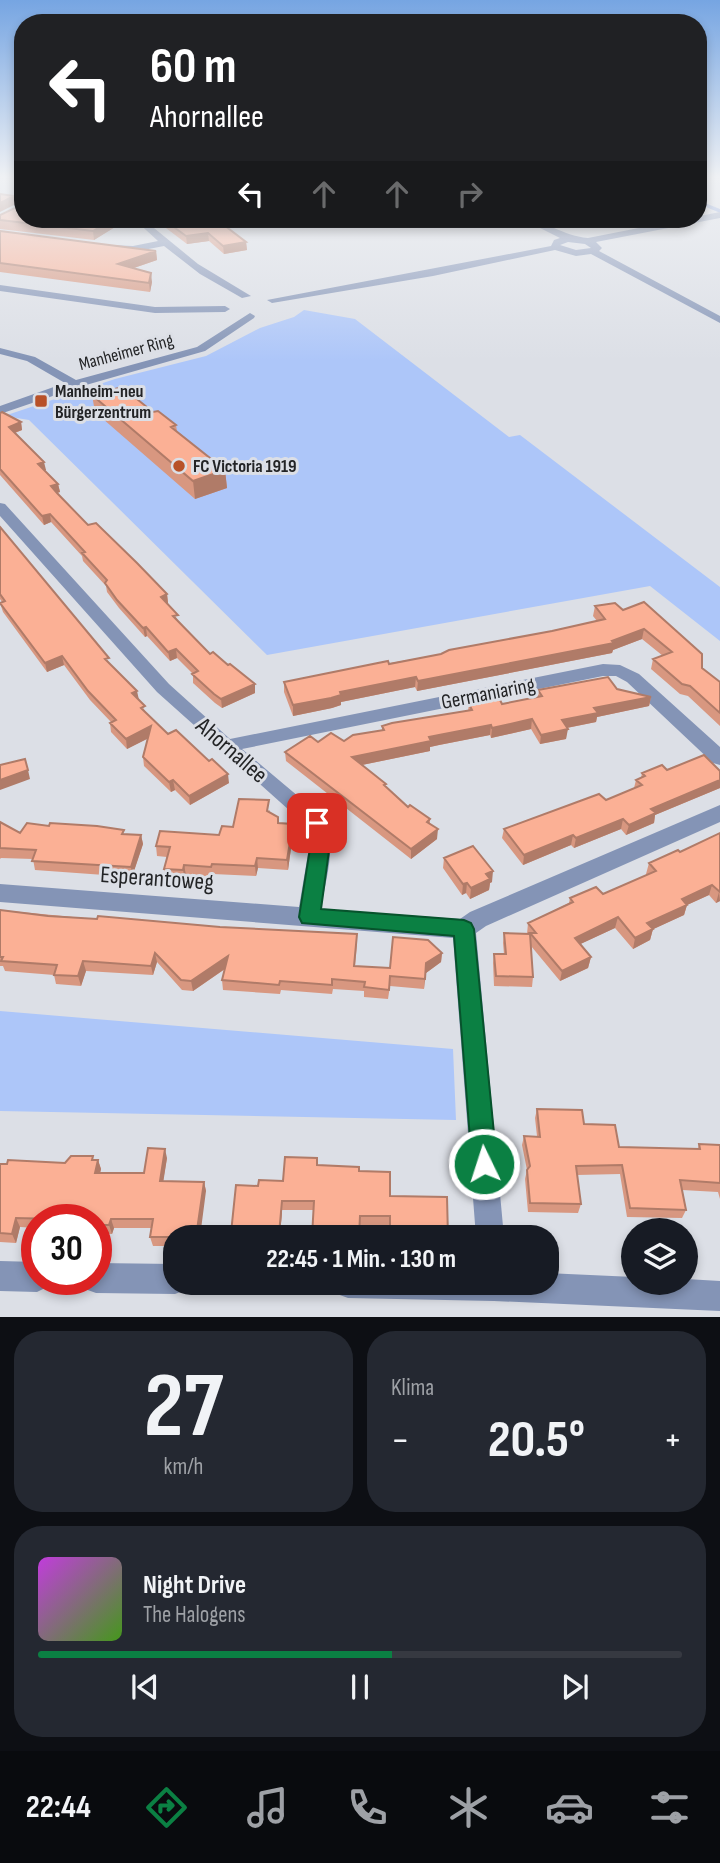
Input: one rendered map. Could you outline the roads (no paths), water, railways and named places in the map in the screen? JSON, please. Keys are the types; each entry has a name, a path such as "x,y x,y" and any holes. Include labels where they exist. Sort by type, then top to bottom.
{"street":[{"path":"159,237 220,282 229,284 246,296 271,307"},
{"path":"551,237 562,245"},
{"path":"220,282 227,304 237,315 250,316 271,307 345,289 506,259 562,245 590,247 621,237"},
{"path":"103,248 133,249 165,243"},
{"path":"590,247 654,286 720,320"},
{"path":"0,288 174,312 227,304 246,296"},
{"name":"Manheimer Ring","path":"219,338 237,315"},
{"name":"Manheimer Ring","path":"0,410 75,384 201,349 250,316"},
{"path":"0,351 31,359 75,384"},
{"name":"Ahornallee","path":"0,508 163,688 317,823 321,836 309,917"},
{"name":"Germaniaring","path":"226,746 603,670 620,671 633,678 720,758"},
{"path":"309,917 464,929 478,919 720,813"},
{"name":"Esperantoweg","path":"0,893 309,917"},
{"path":"464,929 489,1225"},
{"path":"0,1276 21,1277"},
{"path":"112,1278 163,1279"},
{"path":"559,1287 720,1296"}],"place":[{"name":"Manheim-neu Bürgerzentrum","path":"41,401"},
{"name":"FC Victoria 1919","path":"179,466"}]}
